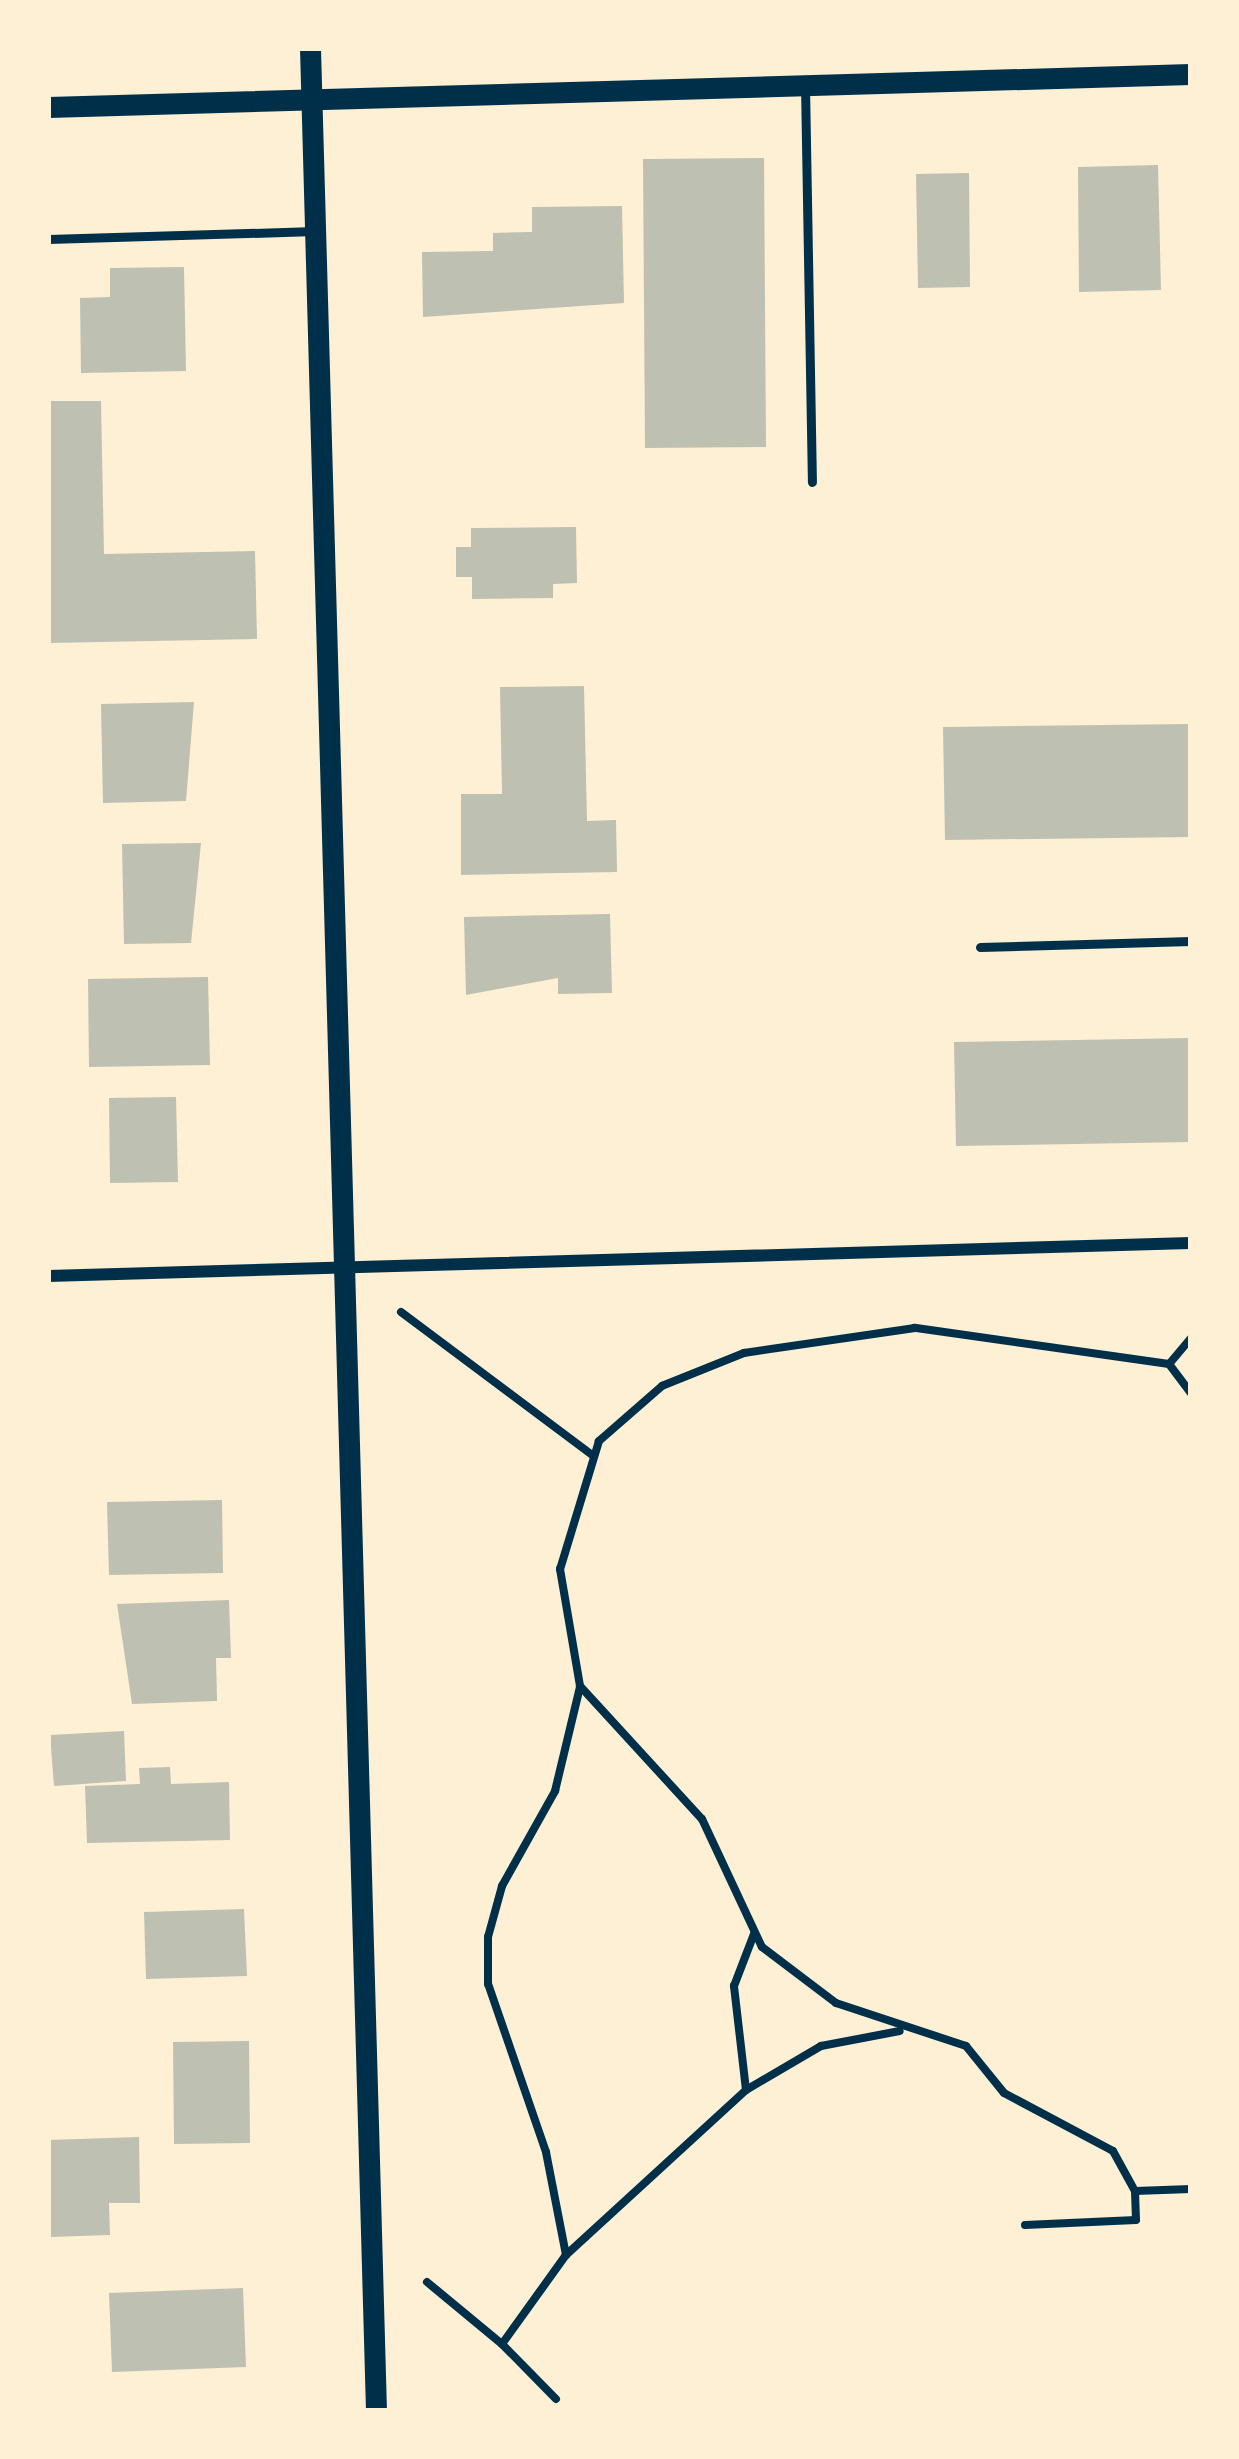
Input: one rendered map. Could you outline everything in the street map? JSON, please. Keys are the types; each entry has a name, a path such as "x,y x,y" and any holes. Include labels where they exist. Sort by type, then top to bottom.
{"street":[{"path":"310,48 376,2411"},
{"path":"48,107 1191,74"},
{"path":"48,1276 347,1273 1191,1243"}],"lane":[{"path":"805,85 812,482"},
{"path":"48,239 315,231"},
{"path":"980,947 1191,940"}],"path":[{"path":"401,1312 592,1456"},
{"path":"566,2255 546,2152 488,1984 488,1937 502,1886 555,1791 580,1686 560,1570 592,1456 662,1387 793,1340 992,1331 1168,1364 1191,1393"},
{"path":"1168,1364 1191,1338"},
{"path":"580,1686 702,1820 754,1934 799,1981 903,2030 966,2047 1004,2093 1113,2151 1135,2191 1136,2220 1025,2225"},
{"path":"746,2090 734,1986 754,1934"},
{"path":"502,2344 566,2255 746,2090 820,2047 903,2030"},
{"path":"1135,2191 1191,2189"},
{"path":"427,2282 502,2344 556,2399"}],"building":[{"path":"764,158 766,447 645,448 643,159"},
{"path":"1158,165 1161,290 1079,292 1078,167"},
{"path":"969,173 970,287 918,288 916,174"},
{"path":"622,206 624,303 423,317 422,252 493,251 493,233 532,232 532,207"},
{"path":"184,267 186,371 81,373 80,298 110,297 110,268"},
{"path":"48,401 101,401 104,554 255,551 257,639 48,643"},
{"path":"576,527 577,583 553,584 553,598 472,599 472,577 456,577 456,547 471,547 471,528"},
{"path":"584,686 587,821 616,820 617,872 461,875 461,794 502,794 500,687"},
{"path":"194,702 186,801 103,803 101,704"},
{"path":"1191,724 1191,837 945,840 943,727"},
{"path":"201,843 191,943 124,944 122,844"},
{"path":"610,914 612,993 558,994 558,978 466,995 464,917"},
{"path":"208,977 210,1065 89,1067 88,979"},
{"path":"1191,1038 1191,1142 956,1146 954,1042"},
{"path":"176,1097 178,1182 110,1183 109,1098"},
{"path":"222,1500 223,1573 109,1575 107,1502"},
{"path":"229,1600 231,1658 216,1658 217,1701 132,1704 117,1604"},
{"path":"124,1731 126,1781 54,1786 50,1735"},
{"path":"170,1767 171,1784 229,1782 230,1840 87,1843 85,1786 140,1784 139,1768"},
{"path":"244,1909 247,1976 146,1979 144,1912"},
{"path":"249,2041 250,2143 174,2144 173,2042"},
{"path":"139,2137 140,2203 109,2203 110,2235 50,2237 48,2140"},
{"path":"243,2288 246,2367 112,2372 109,2293"}]}
